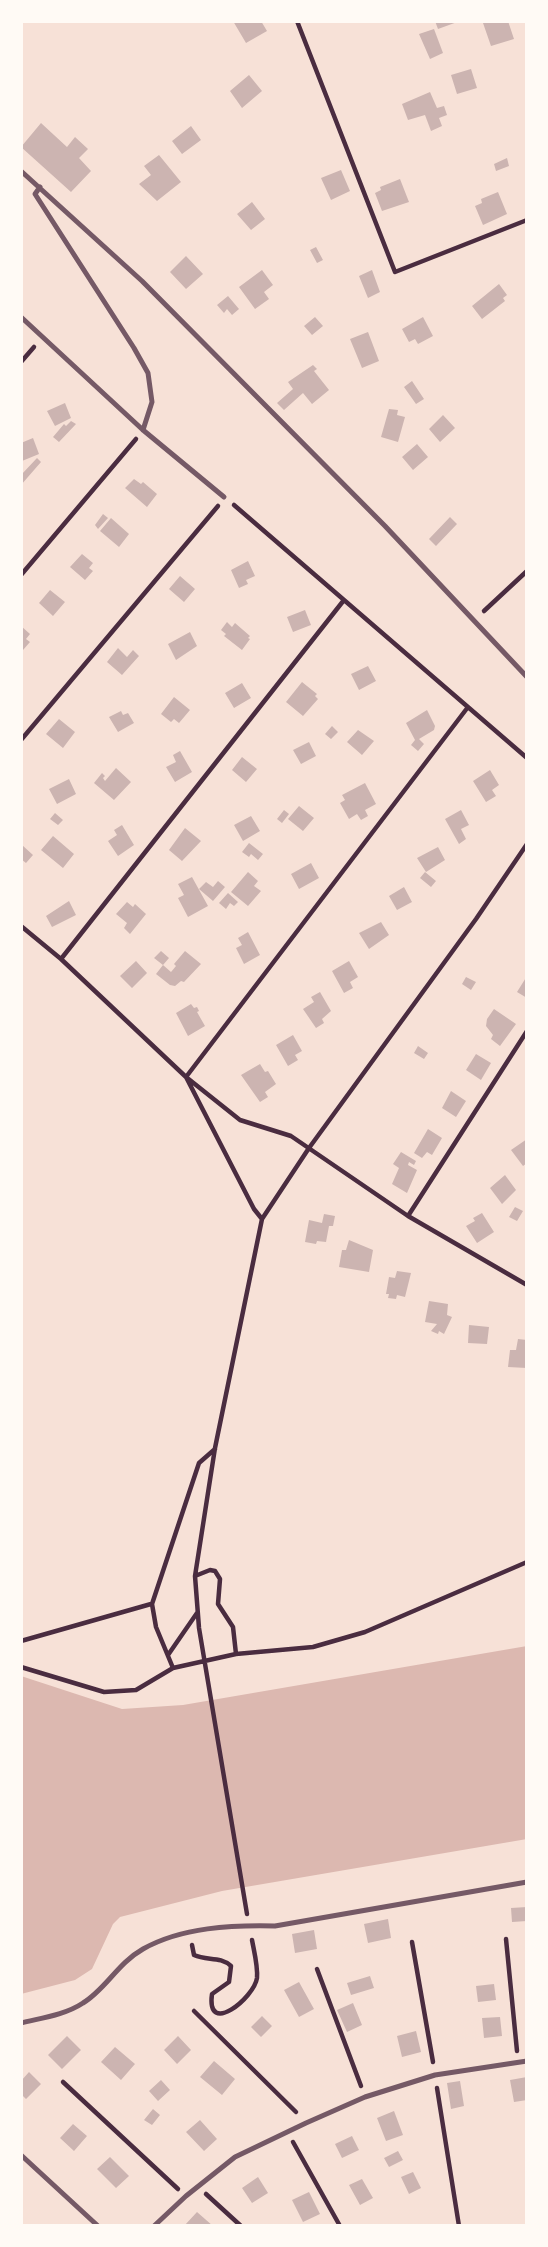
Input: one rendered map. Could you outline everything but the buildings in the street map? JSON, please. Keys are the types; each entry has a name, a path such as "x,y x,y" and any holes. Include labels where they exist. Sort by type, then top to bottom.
{"lane":[{"path":"21,171 142,281 385,526 527,677"},
{"path":"40,187 35,194 148,373 152,402 143,430"},
{"path":"21,317 143,430 224,497"},
{"path":"21,2022 57,2014 85,2003 126,1960 144,1948 190,1933 235,1925 275,1926 527,1882"},
{"path":"154,2226 235,2157 306,2123 365,2097 435,2075 527,2061"},
{"path":"21,2155 98,2226"}],"path":[{"path":"297,21 395,272 527,220"},
{"path":"21,575 143,430"},
{"path":"21,740 224,497 527,758"},
{"path":"473,620 527,571"},
{"path":"61,959 344,600"},
{"path":"186,1077 468,707"},
{"path":"249,1921 199,1628 195,1576 215,1448 262,1219 309,1148 476,919 527,844"},
{"path":"21,926 61,959 186,1077 240,1120 291,1136 408,1216 527,1285"},
{"path":"408,1216 527,1031"},
{"path":"186,1077 262,1219"},
{"path":"173,1668 156,1628 152,1604 198,1463 215,1448"},
{"path":"21,1667 104,1692 136,1690 173,1668 236,1654 313,1647 365,1632 527,1562"},
{"path":"195,1576 210,1570 215,1571 220,1579 218,1604 233,1627 236,1654"},
{"path":"21,1641 152,1604"},
{"path":"168,1655 197,1613"},
{"path":"190,1933 194,1955 202,1959 225,1960 231,1966 229,1982 212,1994 211,2004 215,2011 223,2014 232,2012 252,1990 257,1979 251,1933"},
{"path":"506,1939 518,2062"},
{"path":"317,1969 365,2097"},
{"path":"194,2011 306,2123"},
{"path":"63,2082 186,2196"},
{"path":"288,2132 340,2226"},
{"path":"197,2187 241,2226"}],"shaded area":[{"path":"527,1646 527,1839 222,1891 120,1917 113,1924 92,1969 75,1980 21,1994 21,1676 122,1709 183,1705"}]}
